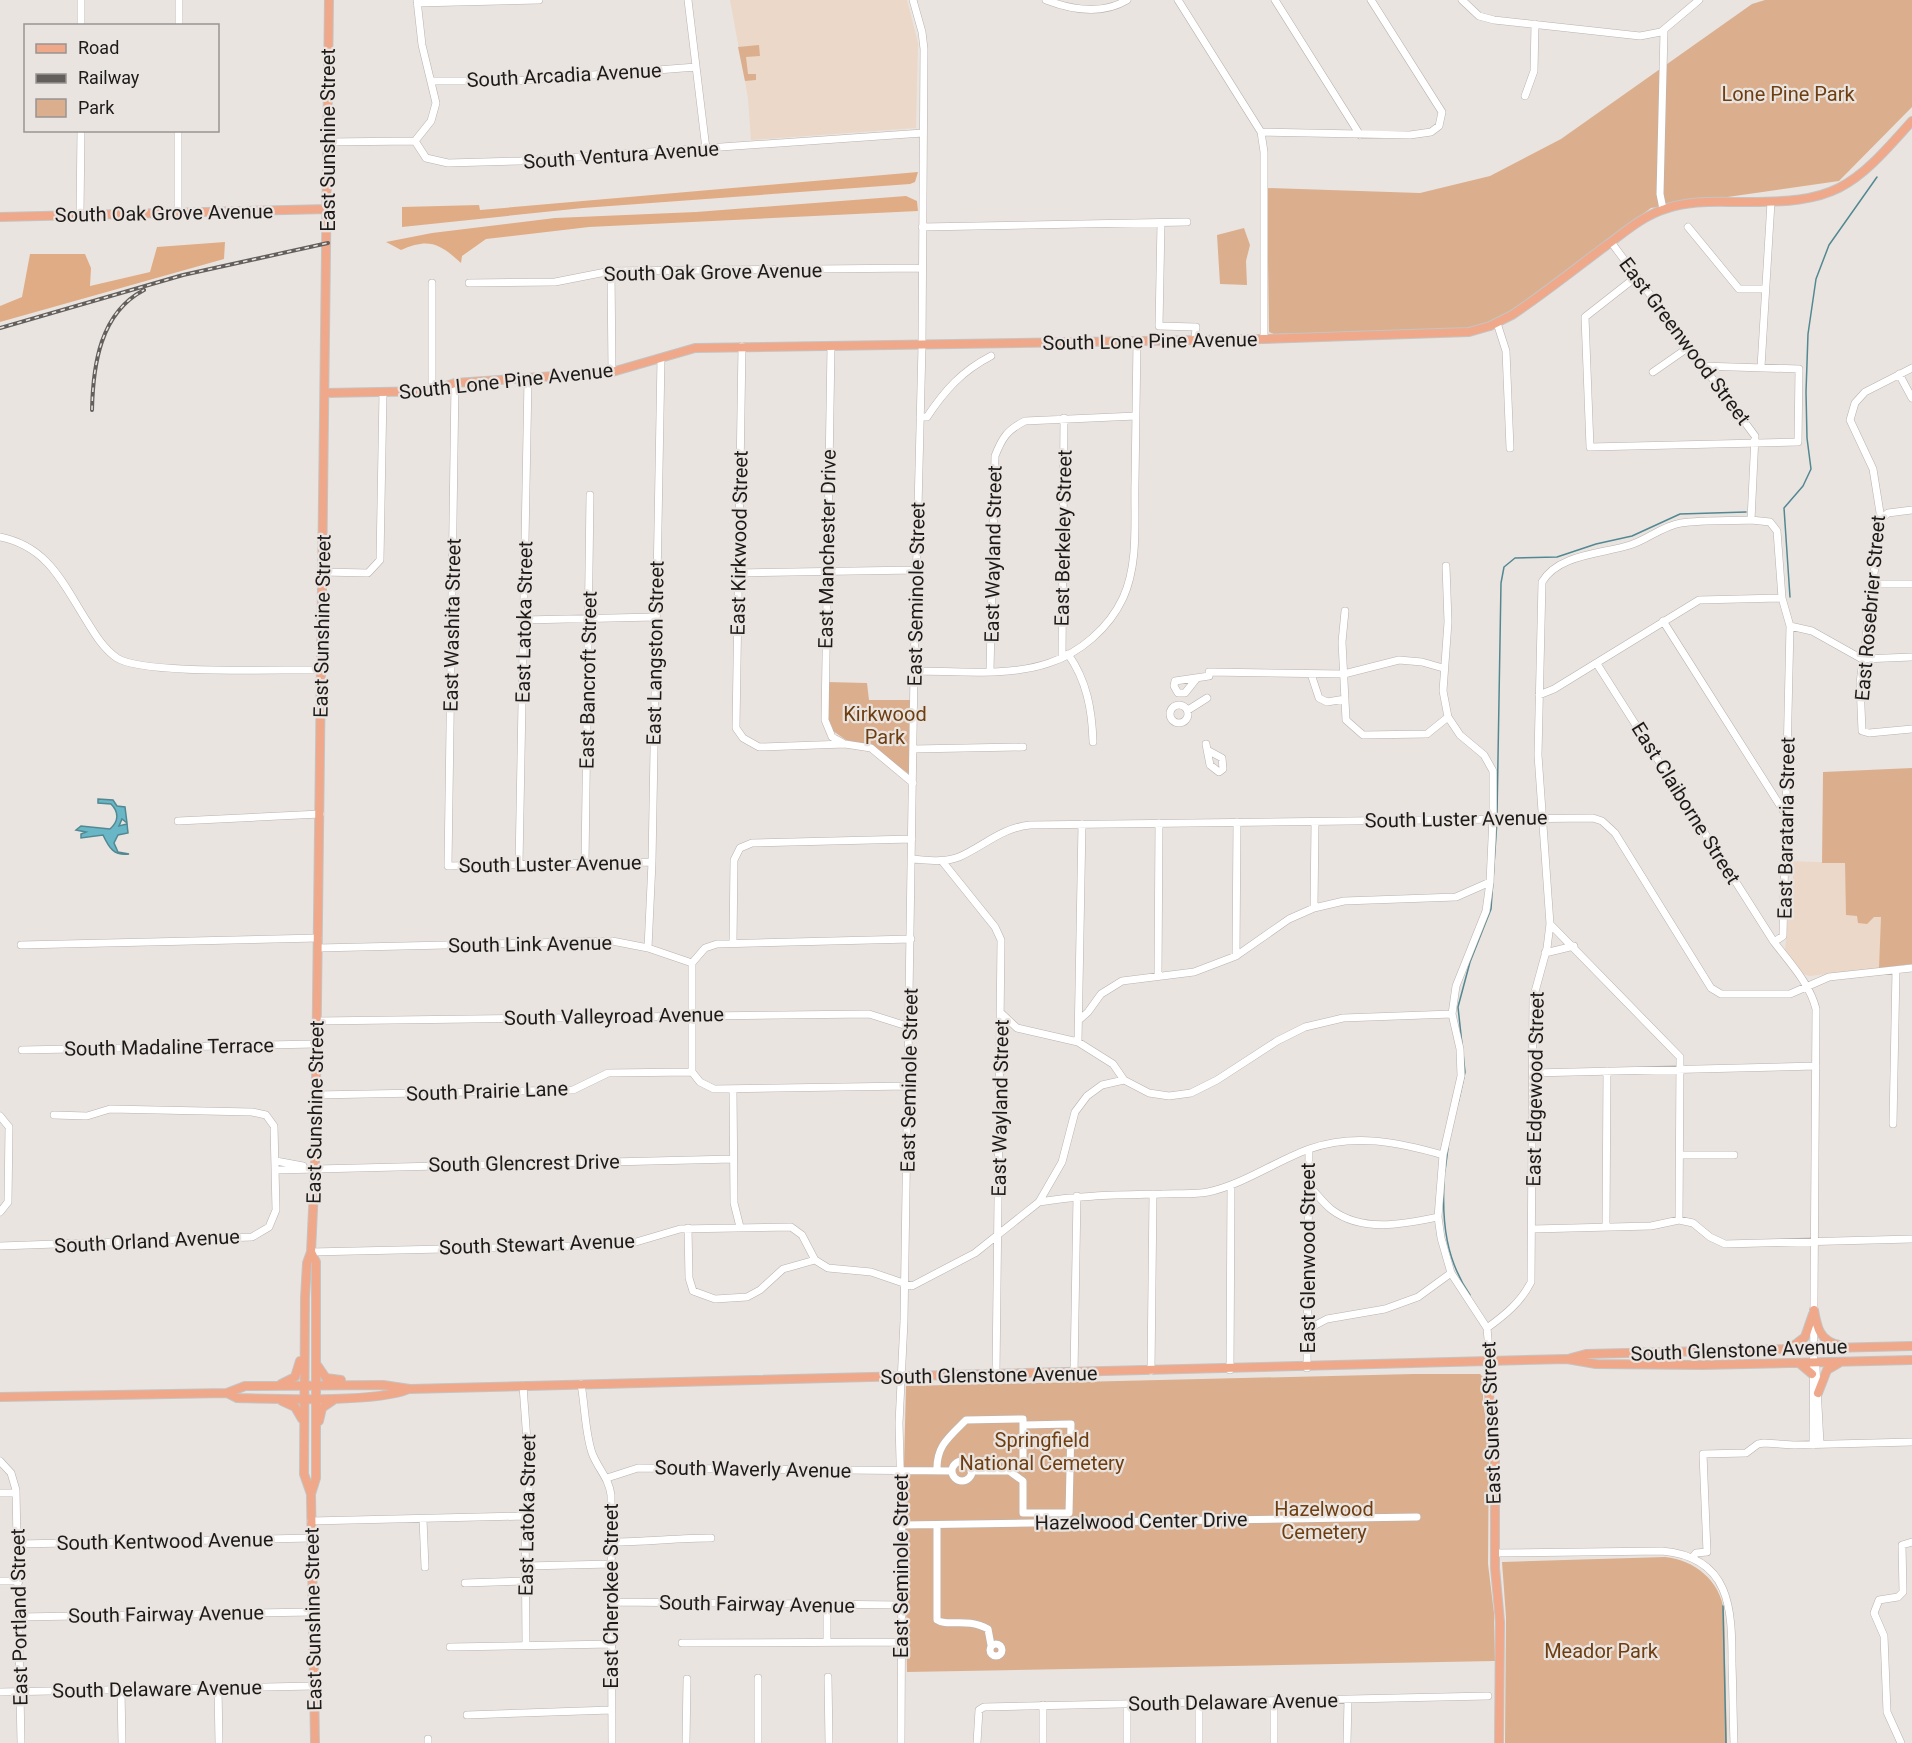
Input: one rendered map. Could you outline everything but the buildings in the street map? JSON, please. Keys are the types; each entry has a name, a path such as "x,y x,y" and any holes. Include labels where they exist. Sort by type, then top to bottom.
{"main road":[{"name":"East Sunshine Street","path":"311,1494 304,1474 304,1298 307,1263 311,1252 315,1168 329,0"},
{"name":"South Lone Pine Avenue","path":"325,393 432,391 456,383 612,372 695,348 922,346 1454,334 1497,323 1519,310 1637,222 1663,209 1696,202 1771,202 1812,198 1845,185 1873,164 1912,121"},
{"name":"South Oak Grove Avenue","path":"0,217 328,209"},
{"name":"East Sunshine Street","path":"311,1252 316,1262 316,1478 311,1494 315,1743"},
{"path":"272,1386 288,1382 298,1372 304,1298"},
{"path":"1814,1310 1818,1330 1822,1337 1834,1344 1856,1347"},
{"path":"1787,1349 1805,1337 1814,1310"},
{"name":"South Glenstone Avenue","path":"1567,1359 1586,1354 1912,1346"},
{"path":"316,1354 319,1370 326,1378 373,1381 383,1384"},
{"name":"South Glenstone Avenue","path":"0,1397 227,1393 246,1386 383,1384 410,1389 1230,1370 1567,1359 1596,1364 1912,1360"},
{"name":"East Sunset Street","path":"1490,1362 1489,1394 1495,1450 1495,1553 1500,1622 1499,1743"},
{"path":"1818,1393 1827,1370 1842,1362"},
{"path":"1798,1363 1812,1374"},
{"name":"South Glenstone Avenue","path":"227,1393 237,1398 343,1397 398,1394 410,1389"},
{"path":"316,1478 319,1464 320,1413 329,1401 343,1397"},
{"path":"243,1398 250,1401 289,1402 298,1409 304,1424"}],"street":[{"path":"81,0 81,24"},
{"path":"179,0 179,24"},
{"path":"328,142 415,141 431,121 436,103 422,45 417,2 539,0"},
{"path":"688,0 706,149"},
{"name":"East Seminole Street","path":"901,1743 901,1377 905,1286 914,671 922,346 923,40 913,0"},
{"path":"1046,0 1062,6 1091,10 1117,6 1127,0"},
{"path":"1178,0 1261,132 1264,152 1264,339"},
{"path":"1275,0 1360,135"},
{"path":"1261,132 1410,135 1431,132 1439,126 1442,112 1371,0"},
{"path":"1463,2 1479,16 1650,36 1664,30 1699,0"},
{"path":"1525,96 1534,71 1535,24"},
{"path":"1663,209 1660,194 1664,30"},
{"name":"South Arcadia Avenue","path":"432,81 515,81 696,67"},
{"path":"80,214 81,132"},
{"path":"178,132 178,213"},
{"name":"South Ventura Avenue","path":"415,141 426,158 448,164 706,149 923,133"},
{"path":"1761,367 1771,202"},
{"path":"922,227 1187,222"},
{"path":"1161,223 1159,326 1196,327 1195,340"},
{"path":"1688,227 1739,289 1765,289"},
{"name":"East Greenwood Street","path":"1611,242 1755,436 1755,442"},
{"name":"South Oak Grove Avenue","path":"469,283 555,282 611,272 922,268"},
{"path":"611,272 612,372"},
{"path":"1636,277 1585,317 1590,447 1798,442 1799,369 1702,366"},
{"path":"432,283 432,391"},
{"path":"1497,323 1506,351 1510,448"},
{"path":"914,671 990,671 1031,668 1065,656 1098,633 1122,599 1134,561 1137,341"},
{"name":"East Kirkwood Street","path":"741,346 736,728 743,738 759,747 845,744"},
{"name":"East Manchester Drive","path":"831,346 825,720 832,737 845,744"},
{"path":"1653,372 1689,347"},
{"path":"920,417 927,417 945,391 966,369 991,356"},
{"name":"East Langston Street","path":"648,948 652,862 661,358"},
{"path":"1912,368 1899,374 1912,398"},
{"name":"East Rosebrier Street","path":"1899,374 1865,392 1855,403 1850,420 1873,469 1881,519 1874,584 1862,659 1862,730 1869,733 1912,729"},
{"name":"East Latoka Street","path":"519,865 528,379"},
{"name":"East Washita Street","path":"448,866 456,383"},
{"path":"323,572 368,573 380,560 383,392"},
{"path":"1064,418 1136,416"},
{"name":"East Wayland Street","path":"990,671 995,456 1001,439 1008,429 1025,421 1064,418"},
{"name":"East Berkeley Street","path":"1064,418 1065,656 1081,672 1089,697 1093,742"},
{"path":"1751,520 1755,442"},
{"name":"East Bancroft Street","path":"585,864 590,495"},
{"path":"1881,519 1888,513 1912,510"},
{"name":"East Edgewood Street","path":"1487,1328 1505,1315 1525,1295 1530,1282 1533,1229 1533,999 1551,924 1538,755 1542,582 1547,573 1557,567 1591,554 1631,545 1671,526 1751,520"},
{"name":"East Barataria Street","path":"1751,520 1770,522 1777,531 1782,598 1790,626 1783,936 1774,942 1807,986 1816,1009 1814,1362"},
{"path":"0,537 27,546 46,559 96,637 118,659 152,667 321,670"},
{"path":"1345,611 1342,642 1346,720 1363,735 1427,734 1448,717 1443,668 1448,622 1446,566"},
{"path":"738,573 916,570"},
{"path":"1874,584 1912,584"},
{"path":"1539,695 1597,664 1699,600 1782,598"},
{"path":"524,620 656,616"},
{"path":"1663,621 1786,814"},
{"path":"1790,626 1812,631 1862,659 1912,657"},
{"path":"1197,678 1209,674 1344,674 1399,660 1422,662 1443,668"},
{"name":"East Claiborne Street","path":"1597,664 1774,942"},
{"path":"1311,674 1319,698 1327,702 1345,699"},
{"path":"1188,710 1207,698"},
{"name":"East Sunset Street","path":"1448,717 1460,735 1484,755 1493,771 1496,817 1486,911 1456,986 1452,1014 1460,1049 1461,1076 1443,1155 1438,1217 1441,1238 1451,1273 1487,1328 1490,1362"},
{"path":"845,744 871,748 913,783"},
{"path":"913,749 1023,747"},
{"path":"178,821 320,814"},
{"name":"South Luster Avenue","path":"912,859 942,861 958,858 1014,826 1314,823 1496,817 1593,818 1608,826 1711,988 1721,994 1790,994 1829,977 1912,968"},
{"path":"1236,956 1237,822"},
{"path":"1158,976 1159,823"},
{"path":"1314,823 1314,908"},
{"path":"1078,1042 1082,825"},
{"path":"733,943 734,860 740,849 753,843 912,839"},
{"name":"East Wayland Street","path":"942,861 995,927 1001,940 996,1374"},
{"name":"South Luster Avenue","path":"448,866 652,862"},
{"path":"1079,1020 1101,994 1122,981 1194,972 1236,956 1289,919 1314,908 1344,900 1456,897 1490,882"},
{"path":"1551,924 1680,1057 1682,1155 1679,1220"},
{"path":"21,945 318,939"},
{"path":"909,1086 714,1089 700,1082 692,1072 692,963 705,948 717,944 911,939"},
{"name":"South Link Avenue","path":"318,948 612,941 648,948 692,963"},
{"path":"1545,953 1574,946"},
{"path":"1893,1124 1896,970"},
{"path":"1001,1013 1017,1028 1078,1042 1113,1064 1124,1080 1149,1093 1169,1096 1191,1092 1217,1080 1277,1041 1305,1028 1343,1018 1452,1014"},
{"name":"South Valleyroad Avenue","path":"317,1022 870,1014 910,1027"},
{"name":"South Madaline Terrace","path":"22,1050 316,1044"},
{"path":"1533,1073 1816,1065"},
{"path":"1606,1226 1607,1071"},
{"name":"South Prairie Lane","path":"316,1095 573,1090 608,1073 692,1072"},
{"path":"688,1228 689,1278 693,1291 715,1299 747,1297 760,1290 783,1269 815,1260 828,1268 871,1272 905,1286 920,1284 998,1237 1039,1202 1062,1161 1075,1112 1087,1096 1102,1085 1124,1080"},
{"path":"733,1089 734,1203 740,1227"},
{"name":"South Orland Avenue","path":"0,1246 252,1237 270,1227 276,1210 276,1161 274,1126 266,1115 252,1112 110,1109 87,1116 54,1115"},
{"path":"0,1116 9,1127 8,1202 0,1212"},
{"path":"1039,1202 1077,1196 1206,1192 1231,1185 1309,1149 1344,1142 1377,1139 1410,1145 1443,1155"},
{"name":"East Glenwood Street","path":"1307,1368 1309,1149"},
{"path":"1682,1155 1734,1155"},
{"name":"South Glencrest Drive","path":"315,1168 732,1159"},
{"path":"276,1161 315,1168"},
{"path":"276,1170 315,1168"},
{"path":"1230,1370 1231,1185"},
{"path":"1309,1186 1332,1210 1355,1222 1400,1225 1438,1217"},
{"path":"1151,1371 1153,1194"},
{"path":"1074,1373 1077,1196"},
{"path":"1533,1229 1651,1226 1679,1220 1693,1223 1710,1237 1725,1244 1912,1239"},
{"name":"South Stewart Avenue","path":"311,1252 618,1245 688,1228 791,1227 802,1235 815,1260"},
{"path":"1306,1329 1327,1318 1385,1309 1418,1297 1451,1273"},
{"path":"1814,1362 1812,1374 1816,1445"},
{"path":"1814,1362 1818,1393 1816,1445"},
{"name":"East Cherokee Street","path":"581,1384 591,1448 596,1463 607,1478 611,1495 612,1743"},
{"name":"East Latoka Street","path":"524,1386 530,1482 525,1516 526,1644"},
{"path":"937,1471 940,1448 966,1420 1071,1424 1069,1513 1023,1513 1023,1481 1009,1471 972,1471"},
{"path":"1009,1471 1012,1466 1023,1461 1023,1422"},
{"path":"1692,1558 1696,1553 1707,1552 1704,1454 1746,1453 1763,1443 1816,1445 1912,1442"},
{"name":"East Portland Street","path":"0,1461 13,1477 16,1493 21,1743"},
{"path":"963,1461 972,1471 970,1477 962,1481 956,1479 952,1471 954,1465 963,1461"},
{"name":"South Waverly Avenue","path":"607,1478 638,1468 952,1471"},
{"path":"0,1493 16,1493"},
{"path":"311,1521 525,1516"},
{"name":"Hazelwood Center Drive","path":"902,1525 1417,1517"},
{"path":"423,1519 425,1567"},
{"path":"937,1525 937,1620 944,1623 965,1621 980,1624 988,1629 992,1646"},
{"name":"South Kentwood Avenue","path":"18,1544 312,1538"},
{"path":"612,1542 662,1542 683,1538 711,1538"},
{"path":"1901,1743 1887,1712 1884,1636 1874,1613 1879,1600 1898,1597 1903,1592 1902,1545 1912,1542"},
{"path":"1495,1553 1654,1551 1676,1553 1692,1558 1718,1579 1730,1606 1734,1743"},
{"path":"526,1566 612,1564"},
{"path":"0,1581 18,1581"},
{"path":"465,1583 525,1581"},
{"name":"South Fairway Avenue","path":"612,1602 902,1605"},
{"path":"827,1605 827,1642"},
{"name":"South Fairway Avenue","path":"19,1617 313,1612"},
{"path":"682,1643 902,1642"},
{"path":"450,1647 612,1644"},
{"path":"828,1677 829,1743"},
{"path":"758,1678 758,1743"},
{"path":"686,1743 687,1680"},
{"name":"South Delaware Avenue","path":"0,1692 315,1686"},
{"path":"218,1688 219,1743"},
{"path":"121,1690 122,1743"},
{"name":"South Delaware Avenue","path":"977,1743 979,1710 984,1707 1488,1696"},
{"path":"1347,1743 1348,1700"},
{"path":"1274,1701 1274,1743"},
{"path":"1199,1702 1199,1743"},
{"path":"1127,1704 1127,1743"},
{"path":"1044,1706 1044,1743"},
{"path":"467,1715 611,1710"}],"shaded area":[{"path":"730,0 907,0 918,43 916,128 751,140 748,98"},
{"path":"918,172 915,182 910,184 583,208 402,227 402,207 479,205 480,210"},
{"path":"906,196 917,201 918,211 589,227 486,239 462,256 461,263 440,247 433,245 419,244 401,250 386,242 432,233 555,218 696,212"},
{"path":"225,242 224,259 0,322 0,306 22,297 30,254 85,254 91,268 90,286 150,272 157,247"},
{"path":"1912,859 1912,964 1810,976 1803,974 1785,950 1788,921 1792,914 1793,877 1789,861 1845,863"}],"green space":[{"name":"Lone Pine Park","path":"1765,0 1912,0 1912,107 1839,181 1651,208 1520,306 1499,319 1465,330 1274,334 1269,332 1267,188 1420,193 1490,176 1561,139 1752,4"},
{"path":"759,45 760,56 746,57 748,74 756,74 756,80 745,81 738,47"},
{"path":"1244,228 1250,245 1246,261 1247,285 1220,284 1217,235"},
{"name":"Kirkwood Park","path":"827,682 867,683 869,700 910,700 909,774 869,746 846,740 833,731 828,723"},
{"path":"1912,768 1912,964 1879,968 1881,917 1874,917 1867,924 1858,923 1857,916 1846,915 1845,863 1822,863 1823,772"},
{"name":"Hazelwood Cemetery","path":"1480,1374 1483,1377 1483,1402 1489,1438 1488,1564 1494,1613 1495,1661 907,1672 904,1464 906,1386"},
{"name":"Meador Park","path":"1665,1557 1696,1567 1711,1582 1722,1600 1727,1743 1505,1743 1506,1617 1502,1562"}],"water":[{"path":"98,799 113,800 117,806 125,807 127,823 122,819 119,826 127,824 128,833 118,835 114,843 118,852 129,854 119,854 113,850 103,835 81,838 81,834 86,832 76,830 81,826 110,829 113,826 117,816 115,810 111,804 98,803"}],"waterway":[{"path":"1790,597 1784,508 1803,486 1811,469 1807,438 1806,392 1808,334 1816,279 1829,245 1877,177"},
{"path":"1497,816 1501,583 1504,567 1515,558 1557,557 1596,544 1632,536 1680,514 1746,512"},
{"path":"1458,1103 1465,1072 1458,1007 1470,962 1491,909 1497,821"},
{"path":"1445,1171 1448,1148"},
{"path":"1444,1181 1447,1241 1456,1268 1470,1295"},
{"path":"1723,1606 1726,1743"}],"railway":[{"path":"0,328 183,275 328,243"},
{"path":"92,410 97,358 108,326 117,312 144,290"}],"park label":[{"name":"Springfield National Cemetery","path":"1042,1452"}]}
